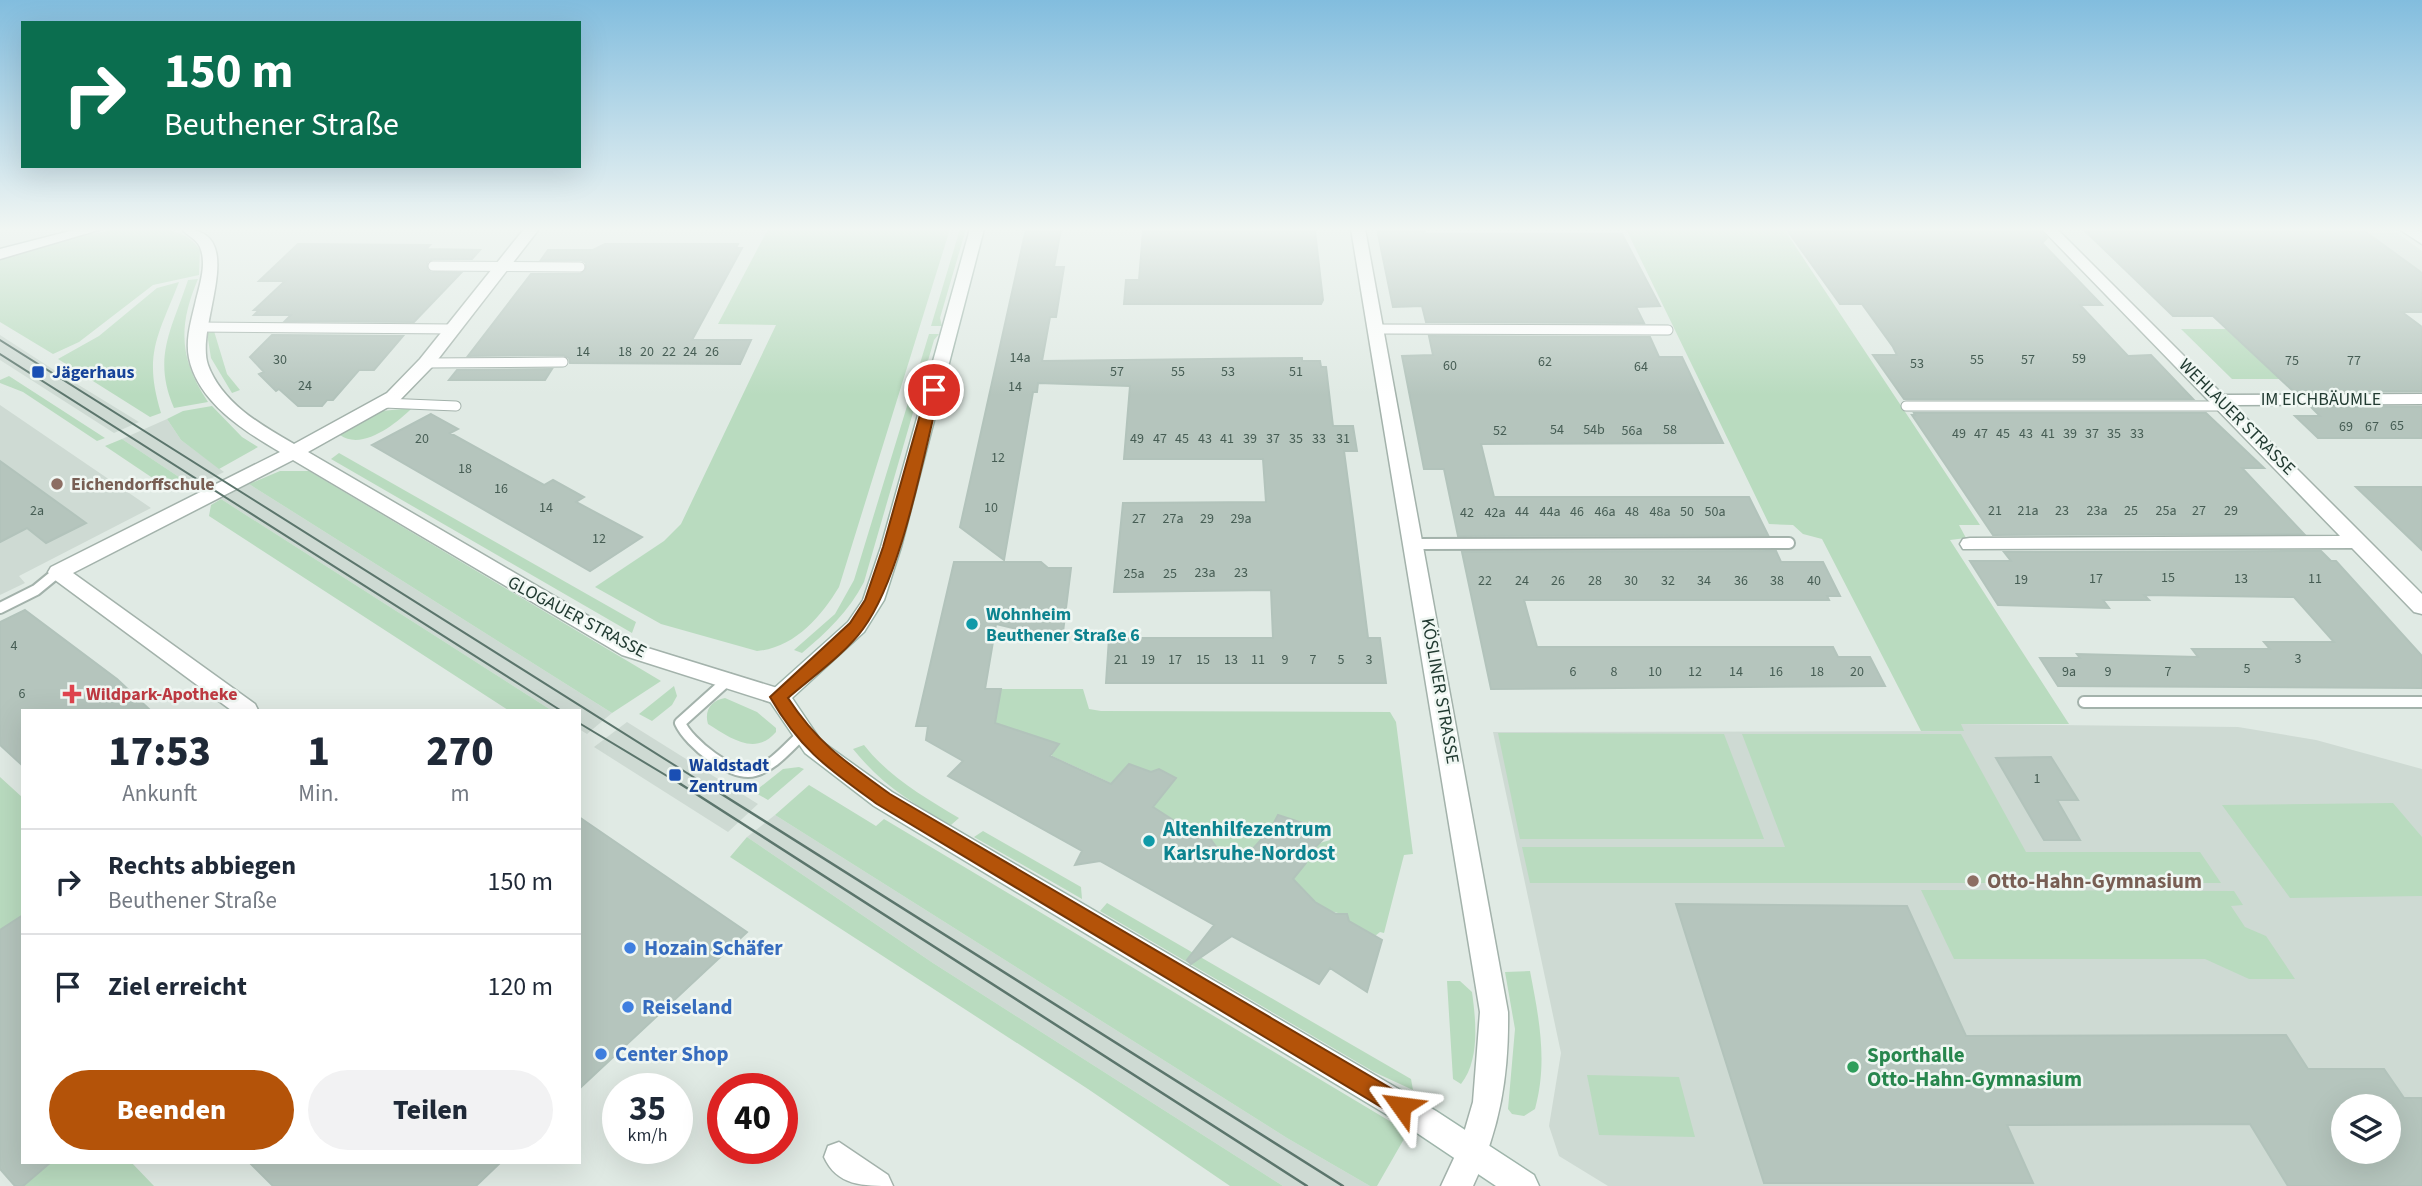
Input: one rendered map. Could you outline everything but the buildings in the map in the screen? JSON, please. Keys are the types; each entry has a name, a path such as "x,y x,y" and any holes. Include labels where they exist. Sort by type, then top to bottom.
{"street":[{"name":"GLOGAUER STRASSE","path":"207,284 197,327 197,356 221,400 248,425 630,650 686,670 729,680 779,697"},
{"path":"246,709 58,572 384,403 412,380 489,284"},
{"path":"962,284 891,547 873,600 856,627 779,697 803,734 821,753 883,799 1121,938 1474,1153 1523,1186"},
{"name":"KÖSLINER STRASSE","path":"1368,284 1494,1012 1495,1066 1486,1119 1474,1153 1457,1186"},
{"name":"WEHLAUER STRASSE","path":"2104,284 2361,542 2422,607"},
{"name":"IM EICHBÄUMLE","path":"2223,403 2422,399"},
{"path":"1970,544 2361,542"},
{"path":"839,1157 877,1186"}],"lane":[{"path":"197,327 454,329"},
{"path":"1376,329 1668,330"},
{"path":"426,363 563,362"},
{"path":"384,403 456,406"},
{"path":"1906,406 2223,403"},
{"path":"1414,544 1788,543"},
{"path":"0,608 36,590 58,572"},
{"path":"729,680 684,717 680,723 687,738 742,773 754,772 803,734"},
{"path":"2084,702 2422,702"}],"shaded area":[{"path":"0,335 139,422 114,433 0,360"},
{"name":"Eichendorffschule","path":"0,405 151,508 19,576 25,583 0,595"},
{"path":"167,419 181,440 224,472 194,487 122,439"},
{"path":"249,484 612,713 587,734 581,730 581,709 549,709 221,499"},
{"path":"627,722 758,804 728,832 594,747"},
{"name":"Otto-Hahn-Gymnasium","path":"1960,724 2238,727 2316,740 2422,769 2422,1186 1608,1186 1559,1156 1549,1126 1561,1053 1493,732 1963,731"},
{"path":"775,815 1287,1138 1370,1186 1283,1186 933,963 747,837"}],"green space":[{"path":"0,284 156,284 79,342 53,354 0,322"},
{"path":"178,284 159,332 153,360 153,375 161,413 150,417 58,359 99,336 157,288"},
{"path":"186,284 196,284 187,312 185,342 191,371 208,402 174,408 165,373 171,329"},
{"path":"739,284 933,284 839,587 824,609 805,629 783,644 757,651 661,624 595,587 664,541 681,524 776,325 718,324"},
{"path":"943,284 950,284 940,318 942,326 931,326"},
{"path":"1653,284 1821,284 1980,525 1959,525 1966,538 1950,540 2069,724 1961,724 1964,731 1921,731 1822,539 1803,534 1793,525 1769,524"},
{"path":"2181,329 2227,329 2280,379 2232,379"},
{"path":"214,331 227,374 240,390 232,393 211,358 207,333"},
{"path":"929,334 939,334 934,340 864,582 829,629 802,653 794,650 835,614 854,580"},
{"path":"9,376 105,438 97,441 23,392 0,383 0,380"},
{"path":"212,406 242,437 258,447 219,469 181,440 167,419 183,411"},
{"path":"412,408 388,428 368,438 358,440 340,435 382,411"},
{"path":"122,439 194,487 169,489 105,446"},
{"path":"339,453 636,622 632,633 331,459"},
{"path":"280,471 309,471 661,681 612,713 249,484"},
{"path":"221,499 549,709 506,709 209,516 211,505"},
{"path":"674,686 677,696 672,705 652,721 639,714"},
{"path":"1001,689 1083,689 1089,709 1101,711 1390,712 1396,722 1413,854 1404,855 1384,933 1380,932 1375,936 1349,921 1347,914 1322,907 1286,878 1306,863 1306,857 1320,843 1330,840 1329,831 1309,821 1307,825 1278,815 1270,830 1245,857 1229,855 1220,850 1209,837 1201,838 1153,807 1175,778 1159,769 1151,772 1129,764 1111,783 1052,756 995,723"},
{"path":"725,698 757,712 776,728 776,732 768,739 751,744 733,739 708,724 710,707"},
{"path":"1498,733 1724,734 1764,839 1520,839"},
{"path":"1742,734 1961,734 2026,852 2200,852 2221,883 1530,883 1522,847 1785,847"},
{"path":"864,745 896,777 959,818 951,825 898,792 875,773 853,749"},
{"path":"783,769 804,769 768,800 754,792"},
{"path":"0,777 21,796 21,916 0,930"},
{"path":"809,785 876,826 884,819 1408,1132 1377,1186 1370,1186 1287,1138 775,815"},
{"path":"2393,803 2422,837 2422,896 2290,898 2222,805"},
{"path":"983,831 1081,887 1082,899 974,837"},
{"path":"747,837 933,963 1283,1186 1230,1186 1088,1089 730,857"},
{"path":"1921,890 2234,891 2243,905 2231,906 2245,927 2266,936 2295,979 2249,979 2205,959 1954,959"},
{"path":"1107,903 1411,1079 1413,1090 1374,1072 1100,911"},
{"path":"1530,971 1542,1057 1535,1109 1524,1116 1512,1114 1508,1109 1515,1029 1505,972"},
{"path":"1447,981 1460,981 1472,992 1474,1052 1461,1084 1453,1079"},
{"path":"1587,1075 1679,1077 1695,1137 1599,1135"},
{"path":"48,1164 133,1164 154,1186 20,1186"}],"tram line":[{"path":"0,340 706,785"},
{"path":"0,354 558,709"},
{"path":"581,724 682,785"},
{"path":"679,783 1307,1186"},
{"path":"704,783 1343,1186"}],"place":[{"name":"Jägerhaus","path":"38,372"},
{"name":"Eichendorffschule","path":"57,484"},
{"name":"Wohnheim Beuthener Straße 6","path":"972,624"},
{"name":"Wildpark-Apotheke","path":"72,694"},
{"name":"Waldstadt Zentrum","path":"675,775"},
{"name":"Altenhilfezentrum Karlsruhe-Nordost","path":"1149,841"},
{"name":"Otto-Hahn-Gymnasium","path":"1973,881"},
{"name":"Hozain Schäfer","path":"630,948"},
{"name":"Reiseland","path":"628,1007"},
{"name":"Center Shop","path":"601,1054"},
{"name":"Sporthalle Otto-Hahn-Gymnasium","path":"1853,1067"}],"route":[{"path":"934,390 891,547 873,600 856,627 779,697 803,734 813,747 883,799 1401,1106"}]}
